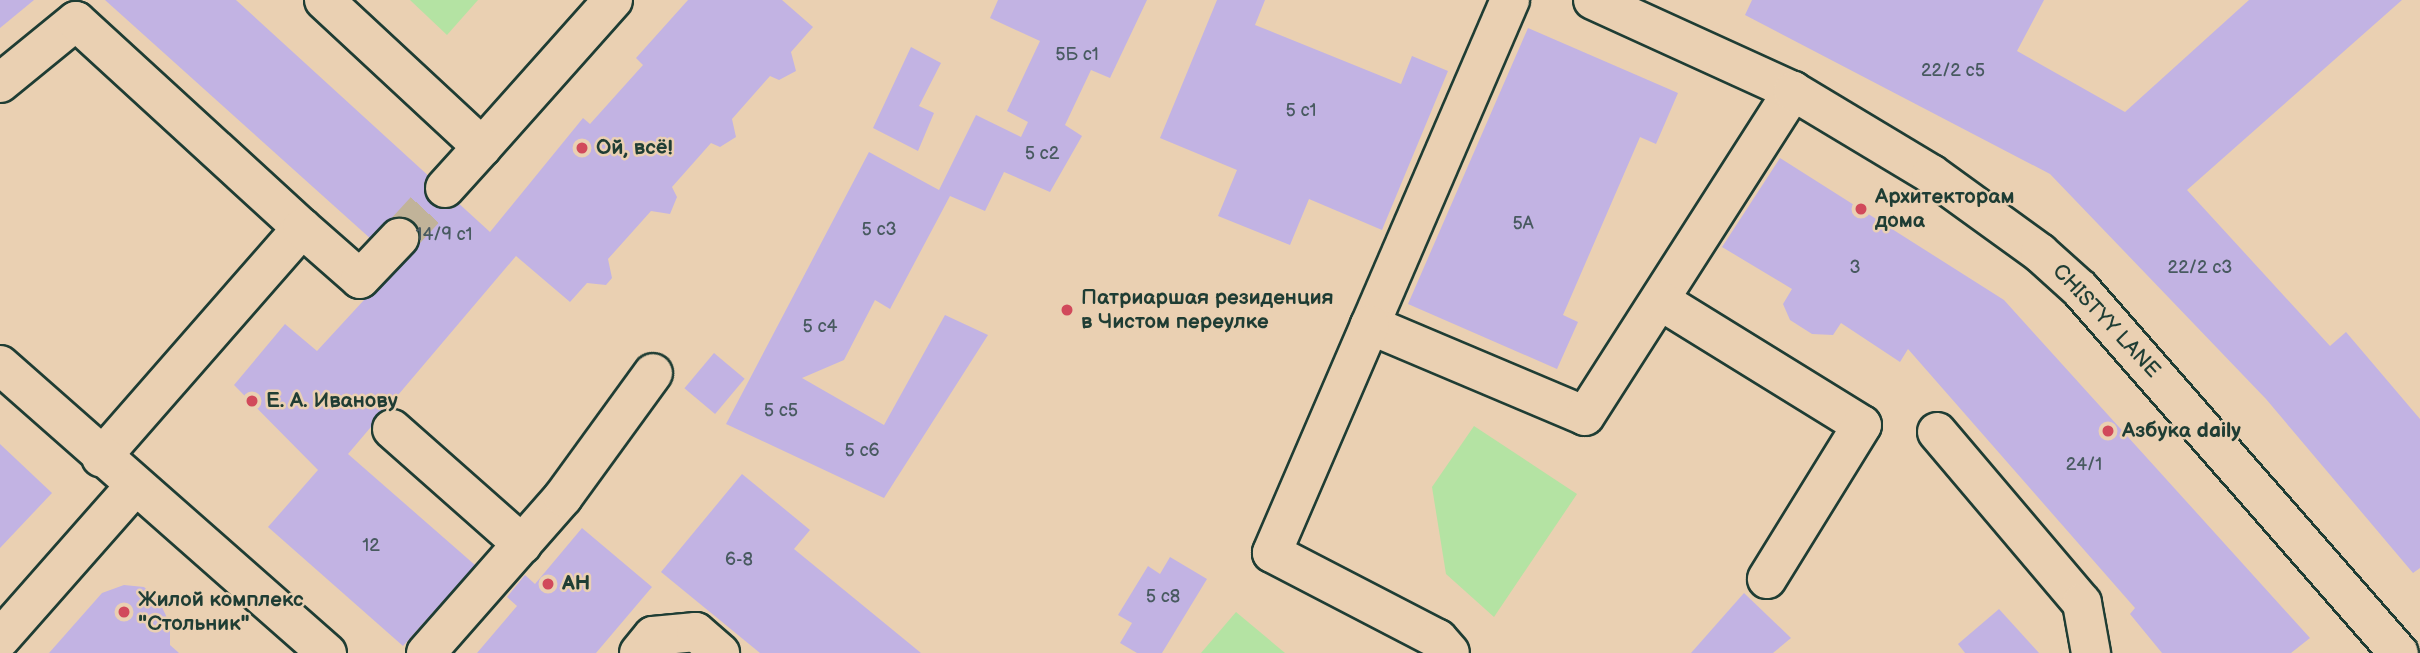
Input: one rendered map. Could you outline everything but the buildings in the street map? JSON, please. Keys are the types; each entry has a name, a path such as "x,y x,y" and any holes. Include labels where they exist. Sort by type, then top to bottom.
{"street":[{"path":"324,0 482,147"},
{"path":"445,188 613,0"},
{"path":"1450,653 1438,639 1272,552 1510,0"},
{"name":"CHISTYY LANE","path":"1593,0 1793,91 1983,209 2080,289 2399,653"},
{"path":"0,83 76,21 360,279 399,238"},
{"path":"1370,325 1585,416 1793,91"},
{"path":"101,458 302,228"},
{"path":"1661,301 1862,425 1767,579"},
{"path":"0,365 101,458 327,653"},
{"path":"426,653 522,544 653,373"},
{"path":"392,429 522,544"},
{"path":"1937,432 2082,603 2091,653"},
{"path":"0,639 134,487"},
{"path":"639,653 653,636 696,632 720,653"}],"green space":[{"path":"410,0 478,0 447,35"},
{"path":"1474,426 1577,494 1494,617 1446,574 1432,487"},
{"path":"1236,612 1285,653 1201,653"}],"tunnel":[{"path":"399,238 445,188"}],"place":[{"name":"Ой, всё!","path":"582,148"},
{"name":"Архитекторам дома","path":"1861,209"},
{"name":"Патриаршая резиденция в Чистом переулке","path":"1067,310"},
{"name":"Е. А. Иванову","path":"252,401"},
{"name":"Азбука daily","path":"2108,431"},
{"name":"AH","path":"548,584"},
{"name":"Жилой комплекс \"Стольник\"","path":"124,612"}]}
